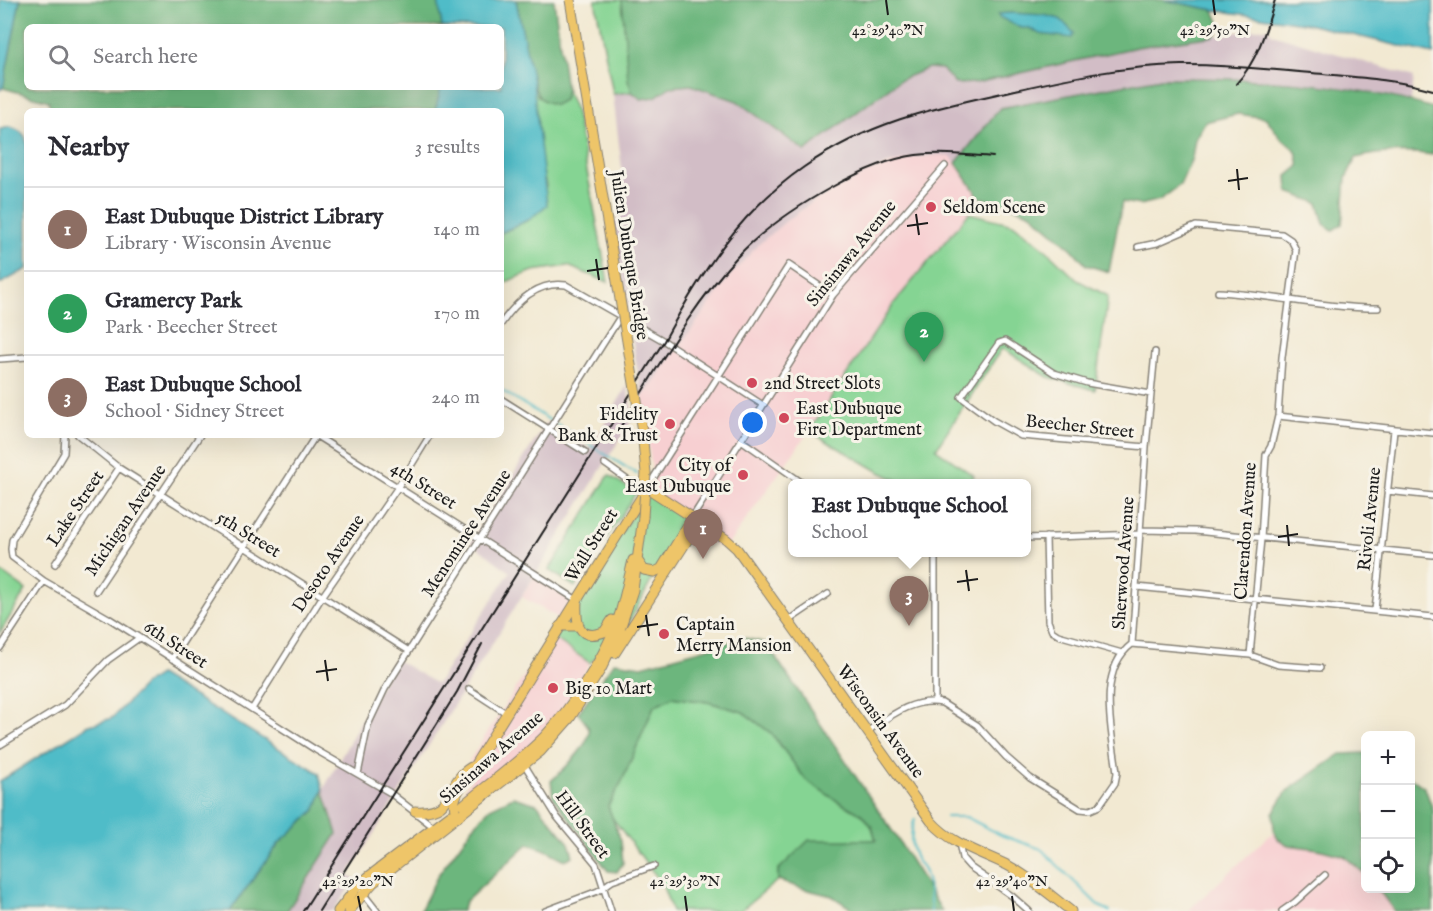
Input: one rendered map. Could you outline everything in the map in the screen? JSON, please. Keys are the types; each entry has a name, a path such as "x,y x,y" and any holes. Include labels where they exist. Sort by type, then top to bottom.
{"main road":[{"name":"Julien Dubuque Bridge","path":"570,0 642,431 646,472 639,543"},
{"name":"Wisconsin Avenue","path":"647,488 732,543 931,821 941,831 959,843 1023,874 1071,911"},
{"name":"Wall Street","path":"456,814 454,802 456,796 647,488"},
{"path":"638,561 644,570 654,572 661,568 696,520"},
{"path":"587,692 616,653 696,520"},
{"name":"Sinsinawa Avenue","path":"338,911 360,889 556,736 587,692 619,632 629,604 638,561 639,543"},
{"name":"Sinsinawa Avenue","path":"522,761 555,725 595,666 620,613 639,543"},
{"path":"577,600 578,626 589,634 604,633 610,626 626,588"},
{"path":"560,626 578,626"},
{"path":"415,812 431,812 440,808 463,772 474,766"},
{"name":"Sinsinawa Avenue","path":"349,911 360,889"}],"street":[{"name":"Sinsinawa Avenue","path":"696,520 741,440 833,295 945,166"},
{"name":"Clarendon Avenue","path":"1138,247 1157,243 1196,226 1287,236 1296,250 1296,266 1289,299 1282,357 1278,416 1272,446 1266,455 1250,655"},
{"name":"Wall Street","path":"647,488 789,265 833,295"},
{"path":"504,320 516,305 533,291 558,284 566,285 664,341 763,405"},
{"path":"1218,292 1331,306 1377,308"},
{"name":"Menominee Avenue","path":"358,774 370,719 377,704 620,317"},
{"name":"Beecher Street","path":"1146,447 1021,436 961,398 999,343 1005,342 1054,373 1087,383 1151,394"},
{"name":"Sherwood Avenue","path":"935,702 945,704 970,720 1030,778 1074,806 1090,810 1103,801 1115,783 1117,773 1108,691 1122,653 1132,644 1155,352"},
{"path":"0,359 24,357"},
{"path":"504,401 551,428 585,453"},
{"path":"1278,416 1433,434"},
{"name":"Rivoli Avenue","path":"1375,610 1394,430"},
{"name":"6th Street","path":"65,438 63,455 17,529 11,545 11,553 15,560 44,581 69,593 316,750 393,795 436,829"},
{"name":"5th Street","path":"82,438 119,468 409,651"},
{"name":"Michigan Avenue","path":"96,591 198,438"},
{"path":"172,659 314,438"},
{"name":"4th Street","path":"321,438 577,600"},
{"name":"Desoto Avenue","path":"252,709 322,597 398,487 428,438"},
{"path":"741,440 798,479"},
{"path":"605,464 640,489 647,488"},
{"name":"Lake Street","path":"55,564 119,468"},
{"path":"1387,491 1433,496"},
{"path":"1031,538 1195,531 1433,555"},
{"path":"1046,537 1048,621 1052,631 1062,637 1122,653"},
{"path":"868,731 906,706 935,702 935,557"},
{"path":"0,648 44,581"},
{"path":"1137,587 1433,617"},
{"path":"788,621 828,594"},
{"path":"0,745 57,711 108,660 139,638"},
{"path":"1132,644 1250,655 1272,664 1320,669"},
{"path":"469,689 506,713"},
{"name":"Hill Street","path":"522,761 557,817 596,864 611,911"},
{"path":"959,843 962,858 970,867 1012,896 1029,911"},
{"path":"545,911 654,866"},
{"path":"1282,911 1325,875"},
{"path":"360,889 377,911"}],"shaded area":[{"path":"1269,29 1272,34 1414,77 1411,101 1339,87 1219,78 1000,108 956,163 951,156 940,155 888,164 814,201 786,221 758,245 730,276 642,398 614,225 626,203 613,94 691,85 737,101 805,151 900,80 928,68 942,69 1140,40 1214,36"},
{"path":"940,155 952,156 979,197 969,213 895,302 809,431 725,549 680,527 686,516 651,490 652,470 642,398 730,276 758,245 786,221 815,201 866,173 902,160"},
{"path":"627,386 633,418 348,875 356,879 333,911 287,911 336,834 323,790 395,659 437,684 510,572 470,542 547,422 590,449"},
{"path":"535,576 573,599 560,619 522,597"},
{"path":"550,636 590,663 568,701 530,748 469,797 466,797 464,791 477,769 469,761"},
{"path":"1315,799 1361,855 1361,893 1392,893 1408,911 1188,911 1263,841"}],"green space":[{"path":"20,0 438,0 442,24 24,24 24,90 440,90 437,108 50,108 49,101 3,88"},
{"path":"516,0 554,0 566,89 564,100 555,105 539,97 536,91"},
{"path":"595,0 634,0 639,91 613,94"},
{"path":"622,0 1164,0 1214,10 1221,27 1214,36 1137,47 976,83 955,84 942,69 928,68 900,80 805,151 737,101 691,85 670,87 655,97 641,99 632,92 628,80"},
{"path":"1161,78 1298,83 1366,92 1433,108 1433,155 1394,153 1356,158 1346,178 1342,224 1333,230 1324,224 1318,203 1288,192 1287,176 1299,166 1296,151 1279,136 1266,118 1238,114 1205,122 1195,139 1192,158 1180,185 1160,200 1140,205 1122,202 1109,272 1086,265 1072,249 1031,214 1010,205 979,197 956,163 1000,108"},
{"path":"533,82 538,96 564,100 566,89 576,113 608,282 568,266 533,271 504,283 504,232 530,219 546,186 540,157"},
{"path":"969,213 1013,224 1043,247 1077,280 1108,296 1095,390 1048,377 1002,348 936,449 974,476 972,479 895,479 809,431 895,302"},
{"path":"609,475 636,493 575,587 549,570"},
{"path":"649,489 686,516 626,628 590,663 554,638"},
{"path":"0,571 26,590 0,633"},
{"path":"744,638 766,643 895,835 942,911 855,911 832,896 778,880 778,870 809,840 876,840 872,827 863,815 806,780 772,734 743,712 708,702 672,697 654,706 622,781 608,806 621,841 623,863 617,872 608,871 553,797 551,781 581,750 588,735 589,729 578,713 614,662 642,666"},
{"path":"671,697 708,702 743,712 772,734 806,780 863,815 872,827 876,840 791,859 778,870 778,880 740,911 672,911 662,884 611,816 608,806 622,781 654,706"},
{"path":"1361,753 1361,871 1344,856 1318,849 1288,845 1278,839 1274,832 1273,813 1287,791 1341,754"},
{"path":"1415,781 1425,788 1433,810 1433,911 1394,911 1381,893 1415,893"},
{"path":"323,790 337,834 287,911 230,911 279,843 315,810"},
{"path":"513,797 537,804 569,843 573,856 565,860 528,844 465,902 462,911 420,911 438,875 473,827 490,808"}],"water":[{"path":"0,0 20,0 3,88 0,90"},
{"path":"438,0 516,0 533,82 547,205 530,219 504,232 504,108 436,108 440,90 504,90 504,24 442,24"},
{"path":"1164,0 1433,0 1433,54 1303,23"},
{"path":"998,14 1044,15 1060,19 1074,33 1072,38 1040,34 1029,28 1021,28 999,17"},
{"path":"10,127 24,135 24,271 0,284 0,129"},
{"path":"159,675 319,773 323,790 315,810 279,843 230,911 0,911 0,781 87,726 112,718 144,685"}],"waterway":[{"path":"504,392 637,474"},
{"path":"946,817 966,817 1001,835 1041,849 1099,906 1110,911"},
{"path":"915,819 912,829 912,845 917,861 923,867 927,878 931,911"}],"railway":[{"path":"1236,84 1256,55 1275,0"},
{"path":"303,911 664,341 707,268 741,224 760,204 804,167 856,137 908,117 962,102 1080,76 1120,70 1181,65 1230,66 1373,79 1433,90"},
{"path":"619,429 674,340 704,297 737,257 758,236 782,218 842,182 872,167 894,160 935,154 993,157"},
{"path":"319,911 457,692 482,644"}],"place":[{"name":"Seldom Scene","path":"931,207"},
{"name":"Gramercy Park","path":"924,362"},
{"name":"2nd Street Slots","path":"752,383"},
{"name":"East Dubuque Fire Department","path":"784,418"},
{"name":"Fidelity Bank & Trust","path":"670,424"},
{"name":"City of East Dubuque","path":"743,475"},
{"name":"East Dubuque District Library","path":"703,559"},
{"name":"East Dubuque School","path":"909,626"},
{"name":"Captain Merry Mansion","path":"664,634"},
{"name":"Big 10 Mart","path":"553,688"}]}
